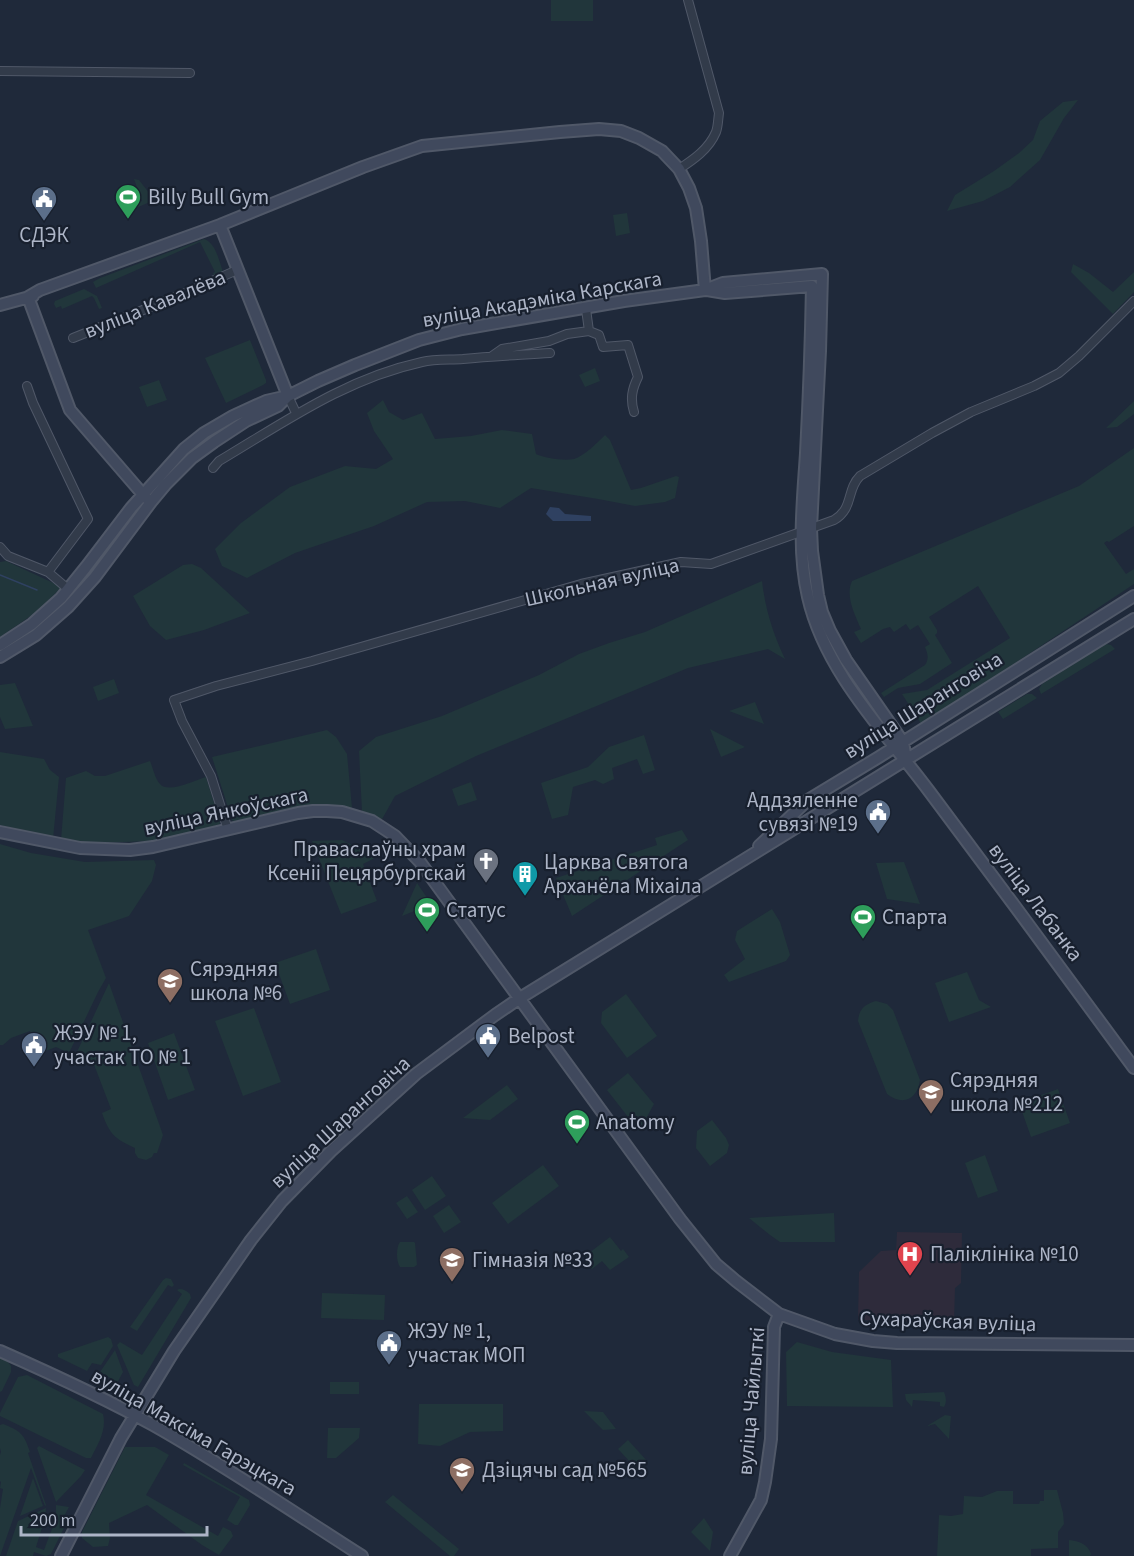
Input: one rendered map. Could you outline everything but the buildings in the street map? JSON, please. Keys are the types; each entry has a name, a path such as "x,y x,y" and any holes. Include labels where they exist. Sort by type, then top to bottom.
{"main road":[{"path":"0,305 42,294 121,265 131,258 422,146 560,132 610,130 632,135 653,145 669,157 679,169 696,208 705,290"},
{"path":"220,225 288,396"},
{"name":"вуліца Акадэміка Карскага","path":"0,645 39,618 68,590 147,498 204,448 246,421 278,405 288,396 355,365 419,340 489,324 705,290 725,292 813,280"},
{"name":"вуліца Лабанка","path":"813,280 806,530 802,553 808,597 819,634 835,652 863,706 898,744 906,760 1134,1068"},
{"path":"28,297 70,410 147,498"},
{"name":"вуліца Акадэміка Карскага","path":"0,657 36,635 69,607 95,577 147,498"},
{"name":"вуліца Шаранговіча","path":"744,861 808,800 1134,596"},
{"name":"вуліца Шаранговіча","path":"61,1556 134,1415 190,1325 250,1240 282,1201 330,1151 417,1074 520,998 1134,619"},
{"name":"вуліца Янкоўскага","path":"0,832 80,849 130,850 153,847 298,813 342,812 358,816 372,821 395,836 420,862 520,998"},
{"name":"Сухараўская вуліца","path":"520,998 680,1219 727,1274 779,1314 835,1334 889,1342 1134,1345"},
{"name":"вуліца Чайлыткі","path":"729,1556 761,1500 765,1482 771,1439 774,1327 779,1314"},
{"name":"вуліца Максіма Гарэцкага","path":"0,1352 68,1381 134,1415 206,1457 362,1556"},
{"path":"114,1405 122,1418 121,1438"}],"street":[{"path":"679,169 692,161 709,145 717,131 719,114 688,0"},
{"path":"0,71 190,73"},
{"name":"вуліца Кавалёва","path":"73,338 237,270"},
{"name":"Школьная вуліца","path":"228,830 211,776 182,721 174,700 216,686 581,584 681,562 711,564 840,516 848,506 853,486 860,476 971,412 1059,373 1134,301"},
{"path":"586,309 589,331"},
{"path":"491,356 502,349 589,331 599,335 603,347 628,345 638,377 632,389 634,412"},
{"path":"213,468 229,454 296,413 352,385 387,372 425,362 550,354"},
{"path":"27,386 88,519 48,572"},
{"path":"288,396 296,413"},
{"path":"0,546 8,556 48,572 68,590"}],"shaded area":[{"name":"Паліклініка №10","path":"897,1232 962,1233 961,1283 955,1288 954,1323 858,1320 859,1272 881,1251 896,1250"}],"green space":[{"path":"551,0 593,0 593,21 551,21"},
{"path":"1078,100 1064,118 1040,160 1010,187 983,201 947,211 955,195 994,171 1033,140 1040,121 1063,102"},
{"path":"134,179 139,180 153,198 150,202 131,210 128,207 142,201"},
{"path":"627,213 630,233 616,236 613,215"},
{"path":"204,239 214,248 223,272 214,276 215,272 200,242 96,288 93,282 100,278"},
{"path":"1073,264 1089,273 1113,292 1134,272 1134,292 1113,314 1071,272"},
{"path":"84,289 97,296 102,308 99,309 92,296 62,309 61,306 56,308 55,301"},
{"path":"250,340 266,383 226,403 205,358"},
{"path":"595,368 600,381 585,387 579,375"},
{"path":"159,380 167,400 147,407 139,387"},
{"path":"383,400 389,412 403,420 422,413 435,439 471,436 502,430 532,434 536,454 554,459 574,459 590,449 605,435 610,440 631,490 676,476 679,477 675,498 665,502 635,506 531,488 500,508 465,501 427,502 374,526 295,553 247,578 222,566 215,549 241,523 290,487 345,466 376,469 393,459 374,431 367,413"},
{"path":"1134,401 1134,414 1117,427 1106,428"},
{"path":"1134,448 1134,526 1104,543 1126,574 1134,569 1134,584 922,725 902,694 927,690 1010,638 978,586 929,617 937,630 935,635 952,663 920,684 898,688 884,697 881,693 925,665 928,656 925,647 930,644 918,625 910,630 906,624 894,632 890,627 883,629 861,643 854,632 861,629 850,599 852,581 1079,486"},
{"path":"6,561 62,587 35,613 0,637 0,562"},
{"path":"192,564 201,568 250,613 204,630 166,640 150,626 133,596 183,565"},
{"path":"762,581 770,621 785,659 768,649 688,668 476,756 395,796 381,821 362,812 359,751 376,737 442,716 539,675 579,654 645,632"},
{"path":"1106,644 1115,649 1041,694 1039,689 1042,684"},
{"path":"114,679 119,693 98,701 93,687"},
{"path":"15,683 33,726 5,729 0,717 0,685"},
{"path":"1027,694 1032,694 1037,698 1003,719 998,712"},
{"path":"755,702 764,724 729,711"},
{"path":"710,729 745,747 721,757"},
{"path":"327,730 336,737 347,754 352,808 325,805 284,811 237,823 232,820 212,757"},
{"path":"644,735 655,770 643,774 637,759 612,768 614,779 603,784 595,780 573,787 568,815 552,819 541,783 588,767 609,747"},
{"path":"0,752 44,759 50,770 59,777 53,839 0,825"},
{"path":"150,761 157,779 164,787 175,787 206,777 220,822 219,827 153,841 94,843 61,840 66,778 86,771 95,776 105,776"},
{"path":"471,782 477,800 458,806 452,789"},
{"path":"682,830 688,840 572,916 556,878 657,845 655,838"},
{"path":"342,840 377,857 363,864 377,901 341,914 312,841"},
{"path":"0,844 31,853 85,862 154,860 156,865 152,881 129,916 88,930 106,978 69,1053 56,1047 38,1054 30,1031 0,1045"},
{"path":"904,862 920,904 887,899 876,863"},
{"path":"417,883 434,908 424,912 422,908 402,916"},
{"path":"772,909 780,922 790,955 786,961 729,982 724,975 745,959 735,940 737,931"},
{"path":"316,949 330,990 290,1004 275,963"},
{"path":"967,972 979,1000 991,1007 949,1022 935,983"},
{"path":"109,983 163,1135 157,1153 146,1160 138,1158 135,1148 117,1138 110,1131 102,1113 111,1109 93,1062 76,1054"},
{"path":"626,994 657,1036 627,1058 601,1023 602,1012"},
{"path":"876,1001 887,1004 893,1010 920,1080 916,1092 908,1099 898,1100 887,1094 858,1021 863,1008"},
{"path":"254,1008 281,1082 243,1096 215,1021"},
{"path":"174,1033 195,1090 168,1100 148,1043"},
{"path":"628,1073 654,1104 639,1131 607,1090"},
{"path":"507,1085 518,1099 490,1120 463,1118"},
{"path":"1058,1089 1070,1123 1031,1137 1019,1103"},
{"path":"712,1120 729,1145 727,1153 710,1166 696,1148 697,1131"},
{"path":"985,1155 998,1191 978,1198 965,1163"},
{"path":"543,1165 559,1186 508,1224 492,1203"},
{"path":"432,1176 446,1196 425,1210 412,1190"},
{"path":"407,1196 418,1212 407,1219 396,1203"},
{"path":"449,1205 461,1222 444,1233 433,1216"},
{"path":"834,1213 835,1242 780,1242 749,1218"},
{"path":"610,1237 629,1257 610,1270 602,1261 592,1269 585,1263 585,1256"},
{"path":"400,1242 415,1243 417,1265 414,1267 400,1267 397,1254"},
{"path":"171,1279 174,1285 172,1287 168,1285 137,1331 130,1327 163,1280"},
{"path":"177,1290 188,1292 191,1298 138,1387 134,1385 117,1345 120,1342 142,1355 182,1294"},
{"path":"322,1293 385,1295 384,1320 321,1318"},
{"path":"108,1337 113,1346 101,1365 92,1363 87,1371 58,1357 58,1354"},
{"path":"797,1342 832,1352 891,1360 893,1407 787,1406 786,1352"},
{"path":"115,1350 123,1372 116,1385 111,1382 112,1379 100,1372"},
{"path":"0,1358 8,1362 11,1372 0,1392"},
{"path":"27,1375 103,1414 103,1431 91,1458 86,1458 0,1416 18,1377"},
{"path":"330,1382 359,1382 359,1394 330,1394"},
{"path":"944,1392 946,1403 944,1407 940,1406 940,1402 913,1400 912,1407 906,1400 905,1394"},
{"path":"419,1404 503,1404 503,1431 470,1432 440,1446 418,1444"},
{"path":"584,1411 603,1412 616,1429 603,1430"},
{"path":"945,1415 951,1416 949,1439 935,1424 927,1426"},
{"path":"3,1424 18,1431 26,1441 46,1505 31,1468 0,1556 0,1508 3,1489 0,1488 0,1425"},
{"path":"328,1428 360,1428 359,1438 336,1458 327,1458"},
{"path":"628,1440 648,1462 635,1464 618,1449"},
{"path":"39,1446 85,1470 56,1502 37,1448"},
{"path":"125,1447 155,1447 169,1455 146,1495 218,1536 223,1527 231,1531 233,1536 219,1555 147,1505 109,1523 108,1546 93,1547 82,1538 82,1532"},
{"path":"184,1463 249,1500 250,1505 238,1525 227,1520 240,1497 183,1465"},
{"path":"33,1478 43,1506 20,1516"},
{"path":"1044,1490 1057,1490 1063,1513 1064,1524 1058,1532 1058,1548 1031,1549 1031,1556 937,1556 939,1515 963,1514 964,1496 982,1497 997,1491 1013,1491 1013,1504 1039,1504 1040,1501 1044,1501"},
{"path":"393,1495 459,1549 454,1556 450,1556 385,1502"},
{"path":"56,1505 69,1507 63,1518 68,1520 51,1554 46,1556 34,1552 33,1556 6,1556 18,1521 46,1508 36,1547 44,1550 56,1518"},
{"path":"704,1518 713,1532 710,1551 691,1532"},
{"path":"1069,1540 1085,1545 1090,1551 1090,1556 1069,1556"}],"water":[{"path":"550,507 559,508 565,514 591,516 591,521 553,521 546,514"}],"waterway":[{"path":"0,575 37,590"}],"place":[{"name":"Billy Bull Gym","path":"128,220"},
{"name":"СДЭК","path":"44,222"},
{"name":"Аддзяленне сувязі №19","path":"878,835"},
{"name":"Праваслаўны храм Ксеніі Пецярбургскай","path":"486,884"},
{"name":"Царква Святога Арханёла Міхаіла","path":"525,897"},
{"name":"Статус","path":"427,933"},
{"name":"Спарта","path":"863,940"},
{"name":"Сярэдняя школа №6","path":"170,1004"},
{"name":"Belpost","path":"488,1059"},
{"name":"ЖЭУ № 1, участак ТО № 1","path":"34,1068"},
{"name":"Сярэдняя школа №212","path":"931,1115"},
{"name":"Anatomy","path":"577,1145"},
{"name":"Паліклініка №10","path":"910,1277"},
{"name":"Гімназія №33","path":"452,1283"},
{"name":"ЖЭУ № 1, участак МОП","path":"389,1366"},
{"name":"Дзіцячы сад №565","path":"462,1493"}]}
